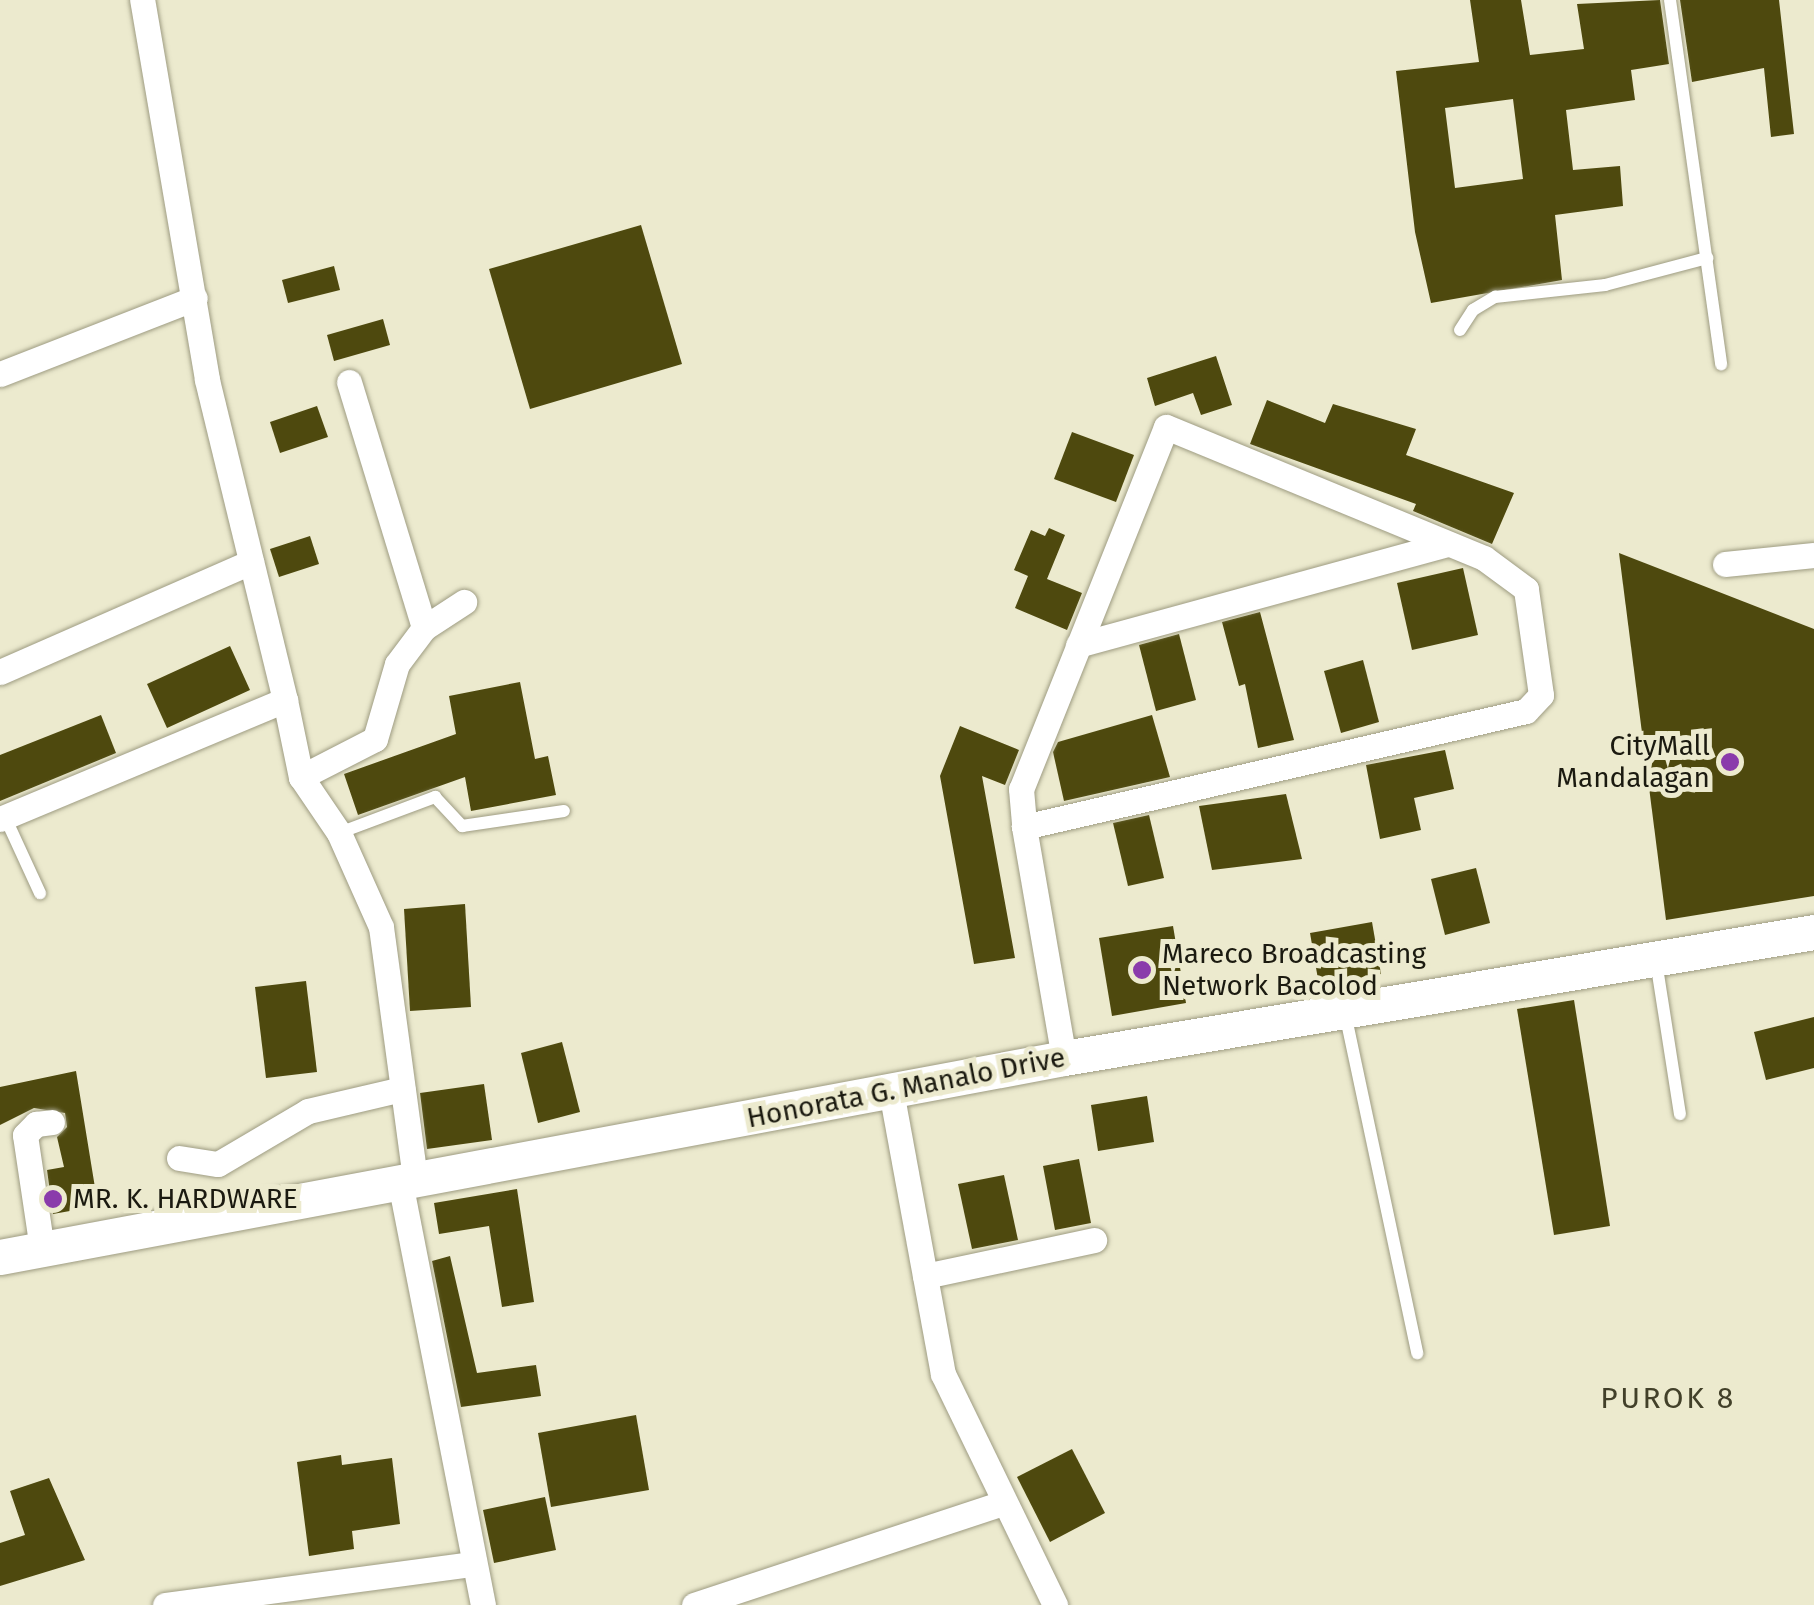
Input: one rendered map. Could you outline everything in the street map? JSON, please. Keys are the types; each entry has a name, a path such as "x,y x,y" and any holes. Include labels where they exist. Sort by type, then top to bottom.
{"street":[{"path":"142,0 222,449 301,777 339,833 381,927 402,1089 407,1181 471,1564 484,1605"},
{"path":"0,374 194,298"},
{"path":"349,382 424,628"},
{"path":"1024,827 1532,707 1541,694 1526,589 1503,568 1166,428 1021,789 1024,827 1064,1058"},
{"path":"1078,645 1448,544"},
{"path":"1725,564 1814,556"},
{"path":"0,672 251,562"},
{"path":"301,777 379,734 397,664 424,628 464,602"},
{"path":"3,818 284,700"},
{"name":"Honorata G. Manalo Drive","path":"0,1257 1064,1058 1814,932"},
{"path":"179,1158 218,1164 308,1111 402,1089"},
{"path":"891,1091 947,1383 1055,1605"},
{"path":"42,1249 25,1134 36,1124 52,1122"},
{"path":"926,1276 1094,1240"},
{"path":"694,1605 1004,1503"},
{"path":"166,1605 471,1564"}],"lane":[{"path":"1670,0 1721,364"},
{"path":"1460,330 1473,310 1495,297 1605,284 1707,258"},
{"path":"339,833 435,798 462,826 564,811"},
{"path":"3,818 40,893"},
{"path":"1656,961 1680,1114"},
{"path":"1345,1013 1417,1353"}],"building":[{"path":"1470,0 1521,0 1530,55 1584,49 1577,4 1660,0 1669,64 1631,70 1635,100 1566,110 1573,170 1620,166 1623,206 1555,215 1562,280 1431,303 1415,232 1396,71 1479,62","holes":["1513,99 1523,179 1455,188 1445,108"]},
{"path":"1680,0 1779,0 1794,134 1771,137 1764,68 1692,82"},
{"path":"641,225 682,364 530,409 489,269"},
{"path":"334,266 340,290 288,303 282,280"},
{"path":"383,319 390,345 334,361 327,335"},
{"path":"1216,356 1232,405 1201,415 1193,393 1155,406 1147,378"},
{"path":"1267,400 1325,423 1333,404 1416,429 1406,455 1514,493 1492,544 1413,511 1416,504 1250,444"},
{"path":"317,406 328,437 280,453 270,422"},
{"path":"1072,432 1134,455 1116,502 1054,479"},
{"path":"1049,528 1065,535 1047,579 1082,593 1067,630 1015,608 1028,576 1014,570 1031,530 1045,536"},
{"path":"310,536 319,564 279,577 270,549"},
{"name":"CityMall Mandalagan","path":"1619,553 1814,629 1814,896 1666,920"},
{"path":"1463,568 1478,635 1412,650 1397,583"},
{"path":"1260,612 1294,740 1258,748 1245,684 1239,686 1222,622"},
{"path":"1179,634 1196,700 1156,711 1139,645"},
{"path":"230,646 250,690 167,728 147,684"},
{"path":"1363,660 1379,722 1341,733 1324,671"},
{"path":"520,682 535,759 548,756 556,795 471,811 465,777 358,815 344,774 456,734 449,696"},
{"path":"101,715 116,753 0,801 0,755"},
{"path":"1152,715 1170,777 1064,801 1053,752 1058,742"},
{"path":"960,726 1019,750 1005,785 982,776 1015,958 974,964 940,776"},
{"path":"1445,750 1454,789 1414,798 1421,830 1380,839 1366,765"},
{"path":"1286,794 1302,859 1212,870 1199,806"},
{"path":"1149,815 1164,878 1128,886 1113,823"},
{"path":"1476,868 1490,923 1445,935 1431,879"},
{"path":"465,904 471,1007 410,1011 404,909"},
{"path":"1372,922 1381,974 1319,985 1310,933"},
{"name":"Mareco Broadcasting Network Bacolod","path":"1173,926 1186,1003 1112,1016 1099,938"},
{"path":"306,981 317,1072 266,1078 255,987"},
{"path":"1574,1000 1610,1226 1554,1235 1517,1009"},
{"path":"1814,1017 1814,1068 1766,1080 1754,1032"},
{"path":"562,1042 580,1112 538,1123 521,1053"},
{"path":"76,1071 98,1206 53,1214 47,1170 64,1167 57,1137 67,1127 65,1113 34,1108 0,1125 0,1087"},
{"path":"484,1084 492,1140 427,1149 420,1093"},
{"path":"1147,1096 1154,1142 1098,1151 1091,1105"},
{"path":"1079,1159 1091,1223 1055,1230 1043,1166"},
{"path":"1004,1175 1018,1240 972,1249 958,1184"},
{"path":"517,1189 534,1302 502,1307 489,1226 439,1234 434,1203"},
{"path":"450,1256 477,1373 536,1365 541,1396 461,1407 432,1261"},
{"path":"636,1415 649,1490 551,1507 538,1433"},
{"path":"1072,1449 1105,1513 1050,1542 1017,1477"},
{"path":"341,1455 342,1465 392,1458 400,1524 352,1531 354,1549 309,1556 297,1462"},
{"path":"49,1478 85,1560 0,1586 0,1543 25,1535 10,1491"},
{"path":"545,1497 556,1550 494,1563 483,1510"}],"place":[{"name":"CityMall Mandalagan","path":"1730,762"},
{"name":"Mareco Broadcasting Network Bacolod","path":"1142,970"},
{"name":"MR. K. HARDWARE","path":"53,1199"}],"district":[{"name":"PUROK 8","path":"1668,1398"}]}
